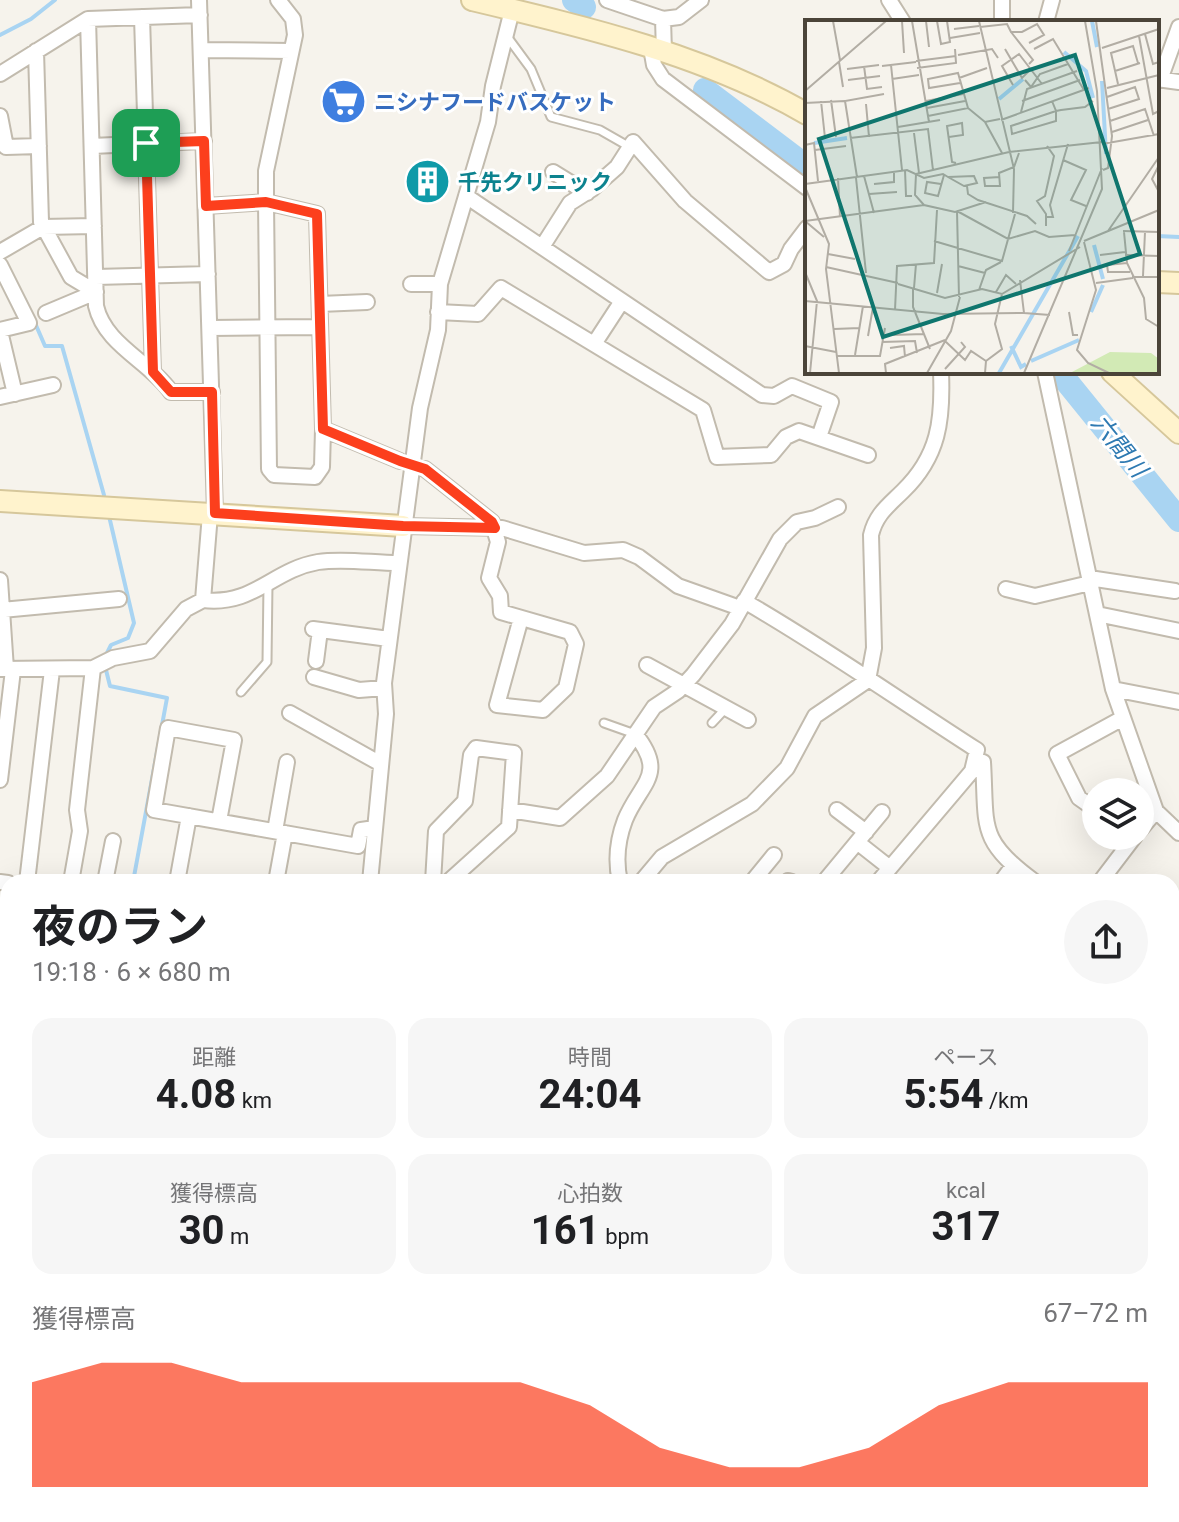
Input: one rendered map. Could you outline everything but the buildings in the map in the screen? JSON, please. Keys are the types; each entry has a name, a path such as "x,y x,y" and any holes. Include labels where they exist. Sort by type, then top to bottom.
{"street":[{"path":"206,206 266,202 317,214 323,429 322,467 315,477 274,475 269,469 267,327 266,202 266,171 295,35 293,19 278,0"},
{"path":"472,0 519,7 726,72 805,113"},
{"path":"607,0 663,19 679,17 701,0"},
{"path":"889,0 902,20"},
{"path":"1047,20 1052,0"},
{"path":"371,874 386,714 384,688 389,639 420,408 438,330 440,284 488,122 506,34 519,7"},
{"path":"0,74 88,19 142,17 200,8 213,513 203,600"},
{"path":"142,17 153,372"},
{"path":"88,19 99,319 117,342 153,372 171,392 212,392"},
{"path":"663,19 654,65 663,79 805,186"},
{"path":"1159,77 1179,27"},
{"path":"201,50 291,51"},
{"path":"36,51 41,222 71,277 96,284"},
{"path":"1159,80 1179,82"},
{"path":"0,116 6,147 39,146"},
{"path":"92,146 204,141"},
{"path":"542,247 570,203 617,167 633,142 685,201 769,272 784,264 805,231"},
{"path":"553,172 587,193"},
{"path":"466,196 762,395 774,396 792,386 831,402 819,437"},
{"path":"53,385 8,395 0,330 29,323 1,256 43,227 94,226"},
{"path":"46,313 96,284 150,275 208,274"},
{"path":"1159,282 1179,283"},
{"path":"411,284 440,284"},
{"path":"438,312 478,314 501,288 703,410 717,457 771,455 786,437 799,431 868,455"},
{"path":"594,344 622,301"},
{"path":"320,304 367,302"},
{"path":"210,328 320,327"},
{"path":"648,874 662,857 752,804 787,768 815,716 868,680 874,648 871,535 874,520 905,490 929,456 938,433 942,410 941,374"},
{"path":"1044,374 1113,689 1156,811 1179,833"},
{"path":"1114,374 1179,433"},
{"path":"323,429 400,461"},
{"path":"425,469 492,522 498,542 489,578 500,596 501,612 570,632 576,644 566,688 543,710 497,705 521,618"},
{"path":"0,501 403,526 495,528 516,531 584,553 623,550 639,557 678,586 742,605 813,641 977,750 972,771 885,874"},
{"path":"510,810 560,818 607,776 654,707 683,685 732,624 780,539 797,522 815,518 838,507"},
{"path":"7,669 93,668 113,658 150,651 186,609 203,600 237,600 289,571 319,562 398,563"},
{"path":"0,580 7,669 0,780"},
{"path":"1006,589 1035,596 1089,581 1175,591"},
{"path":"2,610 119,599"},
{"path":"1097,614 1179,631"},
{"path":"316,661 316,629 389,639"},
{"path":"647,665 748,720"},
{"path":"72,874 80,831 77,810 93,668"},
{"path":"28,874 52,670"},
{"path":"314,677 359,690 384,688"},
{"path":"1113,689 1179,702"},
{"path":"290,713 381,764"},
{"path":"1082,800 1057,754 1123,718"},
{"path":"219,821 234,740 168,728 154,810 358,846 361,830 375,828"},
{"path":"619,874 618,842 626,818 650,774 646,748 635,734"},
{"path":"433,874 436,831 465,801 471,755 476,748 514,753 509,827 457,874"},
{"path":"975,759 983,762 983,800 990,837 997,850 1024,874"},
{"path":"277,874 287,762"},
{"path":"837,810 890,868"},
{"path":"831,874 882,812"},
{"path":"178,874 189,816"},
{"path":"107,874 113,841"},
{"path":"1106,874 1124,850"},
{"path":"759,874 774,855"},
{"path":"1007,874 1013,866"}],"lane":[{"path":"506,34 531,69 551,117 614,135 628,146"},
{"path":"400,461 425,469"},
{"path":"241,692 267,662 268,583"},
{"path":"712,723 726,708"},
{"path":"604,723 635,734"}],"waterway":[{"path":"0,35 31,19 55,0"},
{"name":"六間川","path":"574,0 584,7"},
{"name":"六間川","path":"705,90 805,165"},
{"path":"1159,236 1179,237"},
{"path":"25,300 45,346 62,346 104,495"},
{"name":"六間川","path":"1061,374 1179,520"},
{"path":"107,653 111,645 128,638 134,623 109,516"},
{"path":"105,666 110,686 167,698 134,874"}],"place":[{"name":"ニシナフードバスケット","path":"343,102"},
{"name":"千先クリニック","path":"427,182"}],"route":[{"path":"204,141 206,206 266,202 317,214 323,429 425,469 492,522 495,528 455,529 215,513 212,392 171,392 153,372 146,143 204,141"}]}
